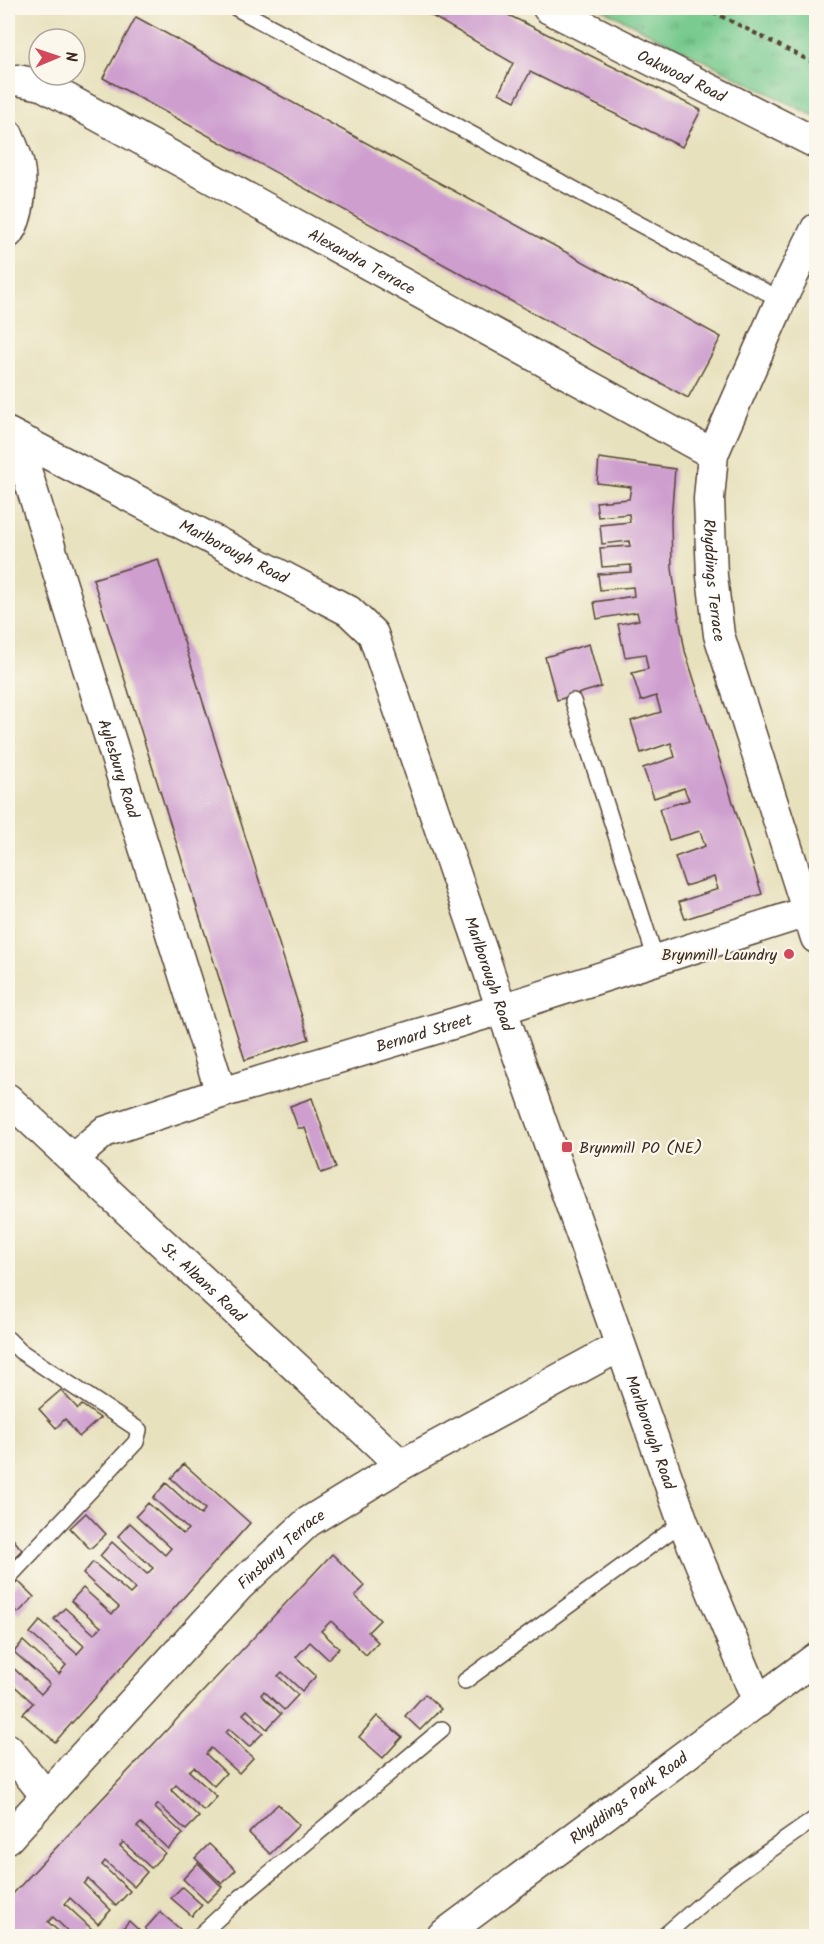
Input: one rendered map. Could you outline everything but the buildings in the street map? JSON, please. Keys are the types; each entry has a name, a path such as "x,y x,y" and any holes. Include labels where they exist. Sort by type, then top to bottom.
{"street":[{"name":"Oakwood Road","path":"548,8 816,143"},
{"name":"Alexandra Terrace","path":"8,82 17,80 42,85 713,454"},
{"path":"8,135 18,162 20,196 14,225 8,233"},
{"name":"Rhyddings Terrace","path":"814,920 719,635 712,576 709,498 713,454 781,300 816,229"},
{"name":"Marlborough Road","path":"19,438 349,611 373,634 502,1009 683,1522 758,1702"},
{"name":"Aylesbury Road","path":"19,438 26,470 221,1093"},
{"name":"Bernard Street","path":"73,1159 104,1132 221,1093 502,1009 656,960 814,920"},
{"name":"St. Albans Road","path":"8,1099 401,1465"},
{"name":"Finsbury Terrace","path":"8,1838 238,1587 308,1522 401,1465 620,1346"},
{"name":"Rhyddings Park Road","path":"442,1936 816,1658"},
{"path":"8,1749 46,1796"}],"lane":[{"path":"236,8 781,300"},
{"path":"573,701 656,960"},
{"path":"8,1339 20,1351 139,1430 136,1442 8,1578"},
{"path":"465,1681 683,1522"},
{"path":"199,1936 240,1898 442,1728"},
{"path":"664,1936 732,1877 816,1818"}],"path":[{"path":"705,8 816,64"}],"green space":[{"path":"600,8 816,8 816,117"}],"place":[{"name":"Brynmill Laundry","path":"789,954"},
{"name":"Brynmill PO (NE)","path":"567,1147"}]}
